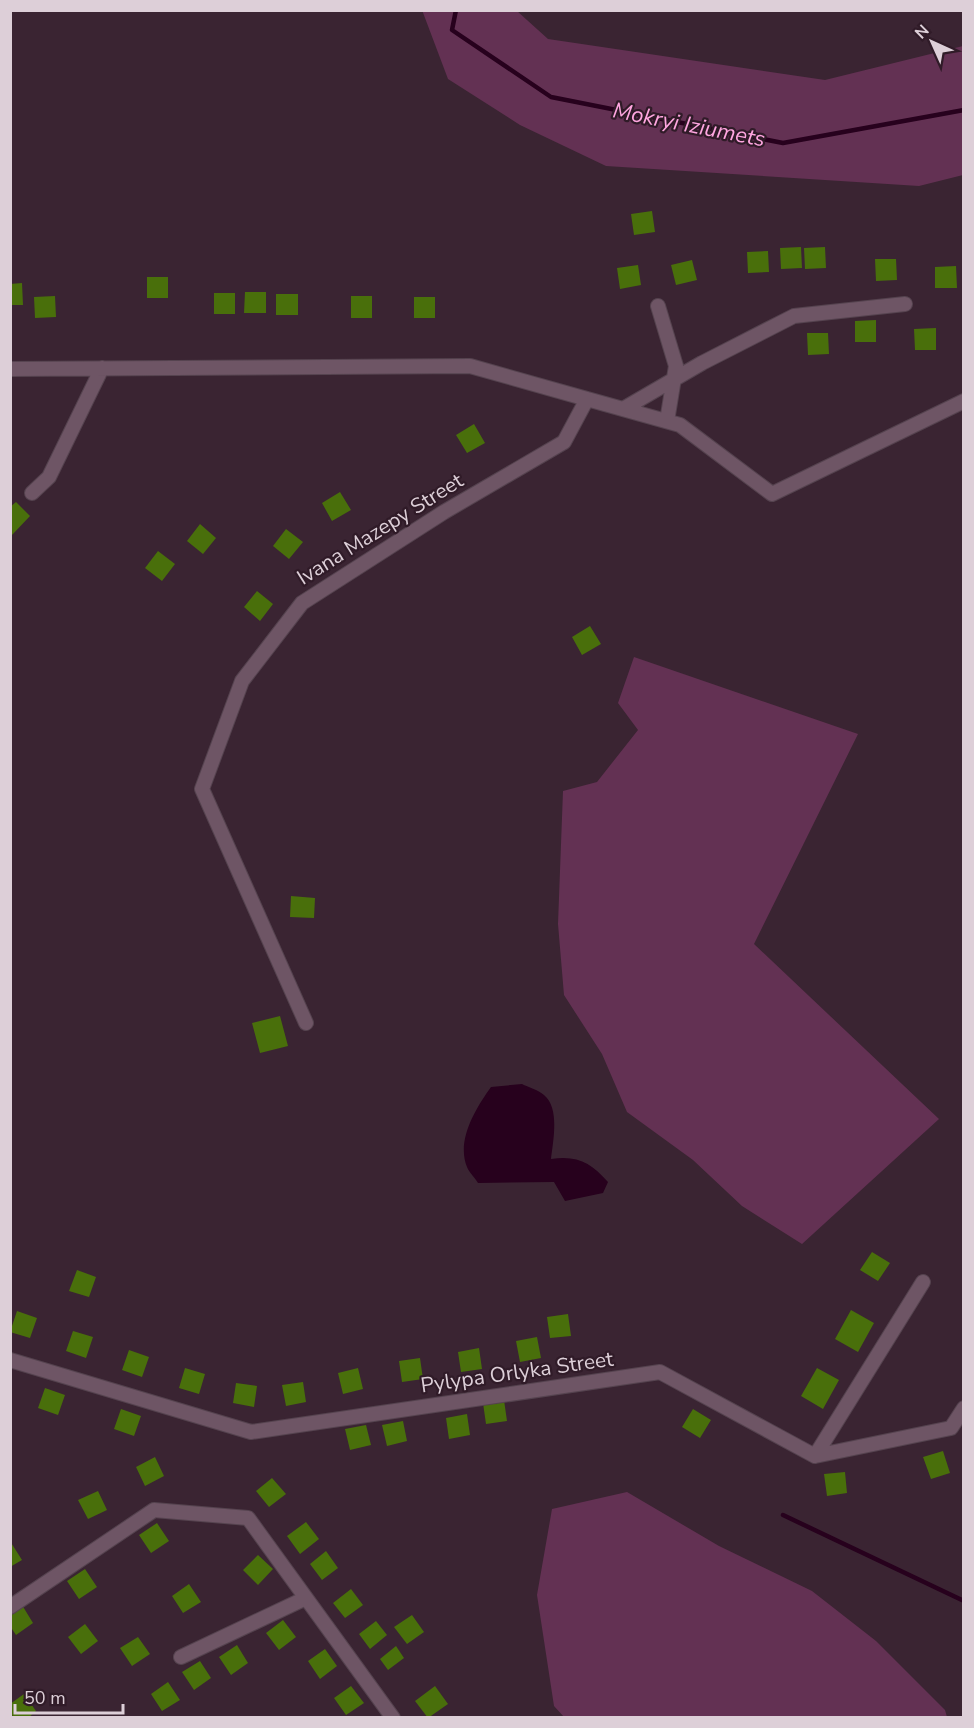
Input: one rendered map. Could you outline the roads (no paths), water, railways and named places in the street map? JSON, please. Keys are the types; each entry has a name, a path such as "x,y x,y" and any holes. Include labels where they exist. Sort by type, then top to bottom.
{"street":[{"path":"623,409 794,316 905,304"},
{"path":"658,306 676,366 667,421"},
{"path":"10,369 470,366 680,425 772,494 963,401"},
{"path":"33,493 49,477 102,368"},
{"name":"Ivana Mazepy Street","path":"306,1023 202,789 242,681 302,603 444,512 564,442 587,399"},
{"path":"815,1456 923,1282"},
{"name":"Pylypa Orlyka Street","path":"10,1360 251,1432 660,1372 815,1456"},
{"path":"815,1456 951,1428 963,1408"},
{"path":"10,1607 154,1510 248,1518 393,1718"},
{"path":"181,1657 306,1598"}],"waterway":[{"name":"Mokryi Iziumets","path":"456,10 452,30 551,97 783,143 964,110"},
{"path":"783,1515 964,1601"}]}
